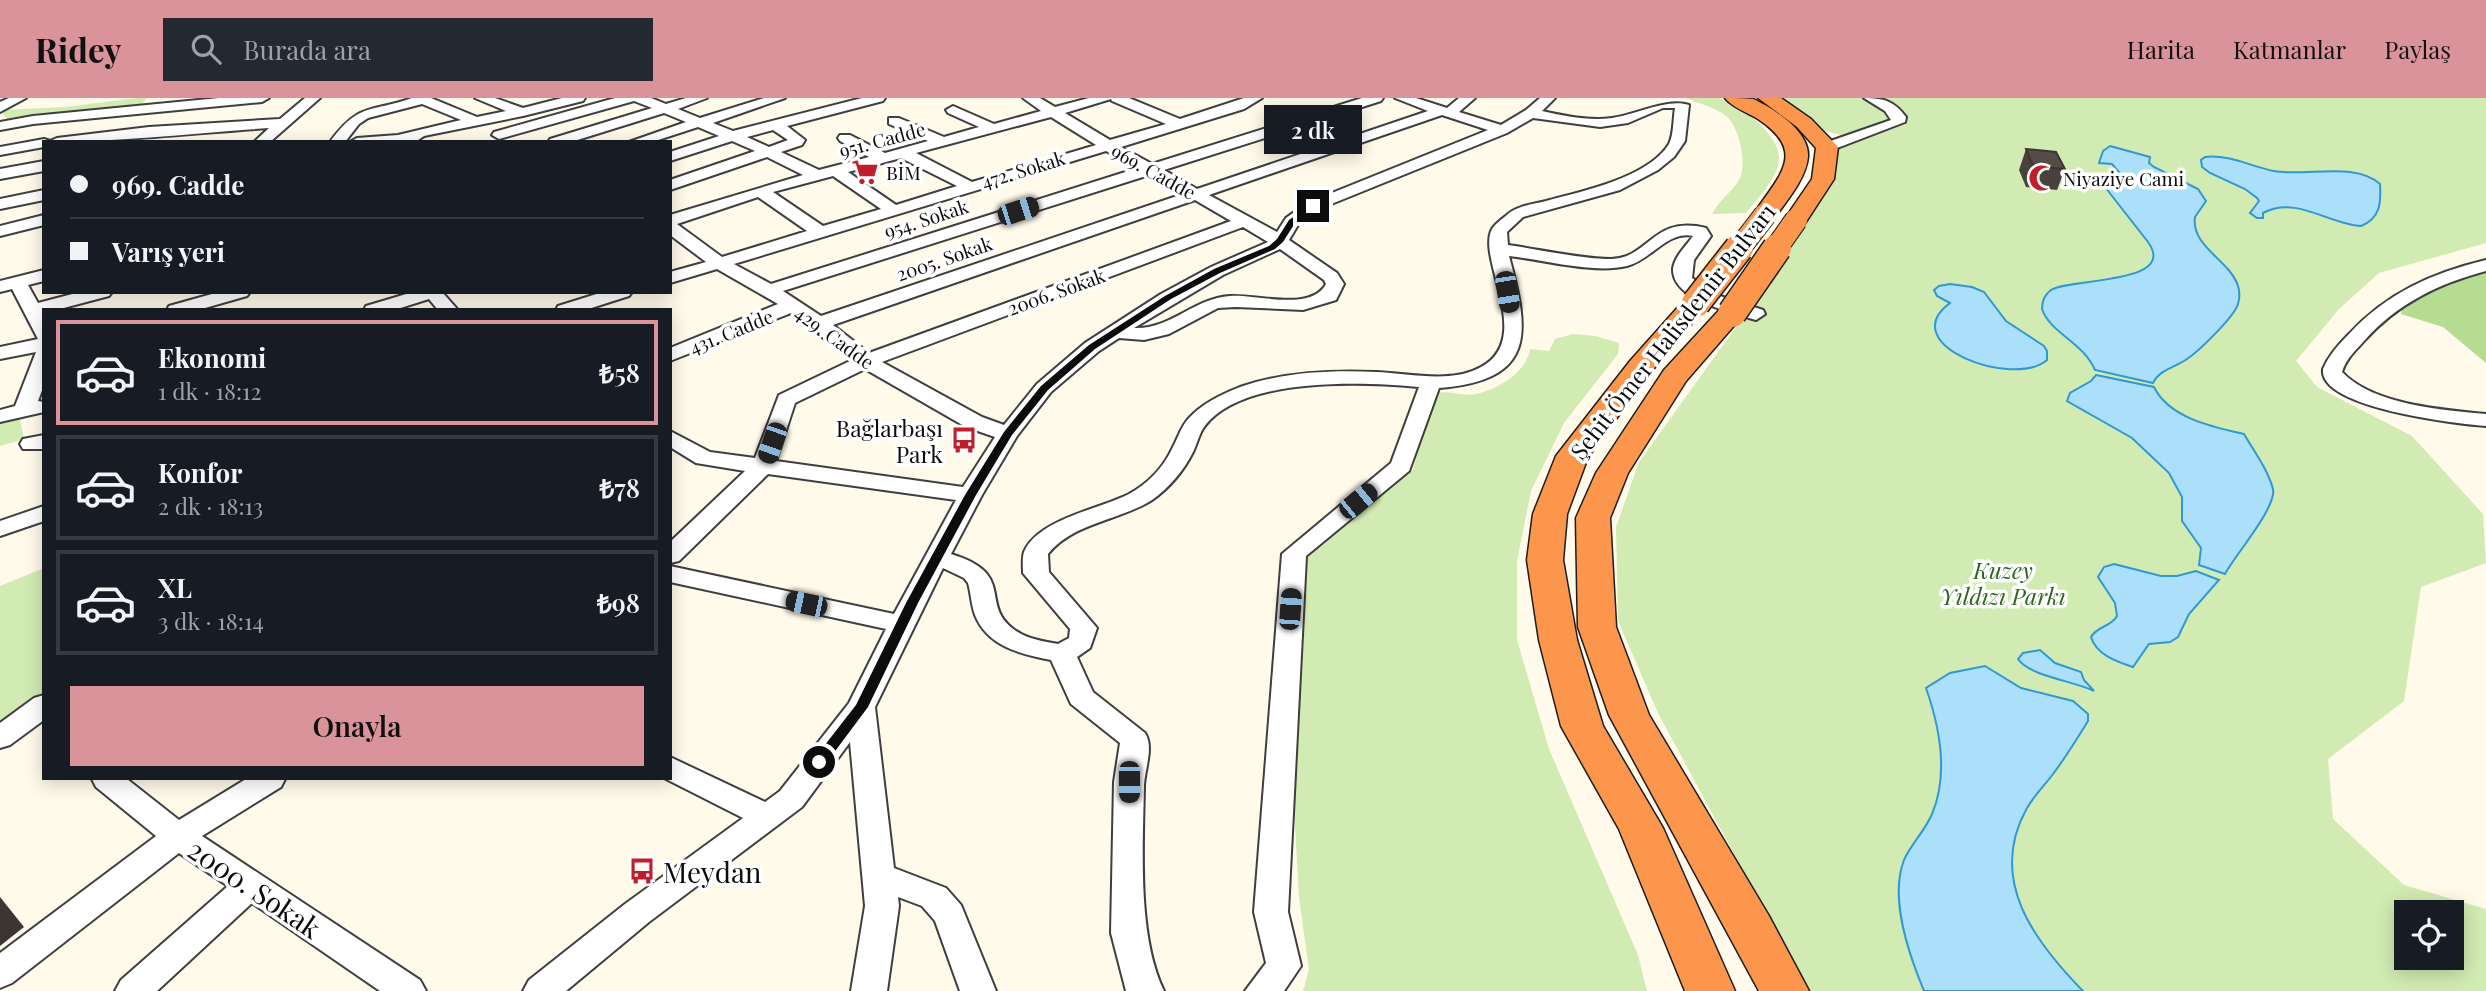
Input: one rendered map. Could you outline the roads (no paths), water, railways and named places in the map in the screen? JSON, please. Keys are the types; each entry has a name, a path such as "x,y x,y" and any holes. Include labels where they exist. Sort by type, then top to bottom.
{"highway":[{"name":"Şehit Ömer Halisdemir Bulvarı","path":"1710,991 1642,828 1582,726 1558,640 1545,560 1550,514 1572,456 1640,367 1728,310 1765,215 1791,172 1797,156 1795,142 1765,113 1735,98"},
{"path":"1768,98 1804,123 1827,147"},
{"name":"Şehit Ömer Halisdemir Bulvarı","path":"1784,991 1629,715 1597,627 1593,519 1612,473 1674,376 1796,220 1823,178 1827,147"}],"street":[{"path":"0,108 19,98"},
{"path":"0,108 125,98"},
{"path":"0,126 46,118 262,98"},
{"path":"263,140 313,98"},
{"path":"482,98 523,112"},
{"path":"398,140 443,127 480,124 578,98"},
{"path":"398,140 460,134 503,140 630,98"},
{"path":"639,98 770,152 818,176"},
{"path":"562,140 700,98"},
{"path":"642,140 778,98"},
{"path":"672,156 774,124 878,98"},
{"name":"969. Cadde","path":"1030,98 1105,144 1280,241 1331,277 1334,288 1329,296 1316,302 1290,306 1242,301 1216,303 1156,333 1116,332"},
{"name":"951. Cadde","path":"672,220 760,191 1105,98"},
{"path":"1117,98 1177,123"},
{"path":"1217,98 1239,106"},
{"name":"472. Sokak","path":"672,277 1105,144 1239,106 1255,98"},
{"name":"954. Sokak","path":"769,290 1376,98"},
{"path":"1402,98 1502,130"},
{"name":"2005. Sokak","path":"819,323 1444,112 1468,98"},
{"path":"1827,147 1898,122 1899,117 1895,111 1871,98"},
{"path":"339,140 354,121 363,115 421,99 480,124 503,140"},
{"path":"541,991 637,913 791,799 861,707 901,624 970,495 1008,434 1060,373 1116,332 1200,279 1272,247 1280,241 1292,222 1313,206 1502,130 1539,106 1577,122 1605,123 1630,117 1660,101 1682,105 1678,141 1669,154 1653,167 1615,187 1517,214 1499,231 1499,249 1513,333 1510,350 1489,373 1477,378 1431,382 1373,376 1277,384 1235,397 1196,423 1171,470 1154,488 1115,510 1056,533 1040,547 1034,563 1036,573 1084,628 1081,642 1062,654 1006,637 992,623 980,579 966,567 937,558"},
{"path":"961,103 994,129"},
{"path":"440,107 443,127"},
{"path":"827,111 883,158"},
{"path":"894,121 943,142"},
{"path":"77,140 193,128 283,123"},
{"path":"443,127 460,134 480,124"},
{"path":"672,184 792,145 798,140 774,124"},
{"path":"176,140 193,128"},
{"path":"0,151 42,144"},
{"path":"904,153 968,186"},
{"path":"1023,155 1041,164"},
{"path":"0,174 42,166"},
{"path":"836,171 893,209"},
{"path":"760,191 820,232"},
{"path":"0,204 42,196"},
{"path":"0,231 42,220"},
{"name":"2006. Sokak","path":"764,465 786,399 866,361 1245,221"},
{"name":"429. Cadde","path":"672,228 719,263 769,290 819,323 866,361 974,422 1008,434"},
{"path":"1499,249 1612,264 1635,259 1670,230 1691,229 1700,232 1702,236 1682,266 1682,280 1690,290 1728,310"},
{"path":"2486,265 2430,282 2405,294 2365,327 2341,355 2332,373 2337,382 2347,390 2368,398 2432,413 2486,420"},
{"path":"42,276 9,284 33,310 42,330"},
{"path":"33,310 95,294"},
{"path":"183,308 234,294"},
{"path":"380,308 425,294"},
{"path":"434,294 447,308"},
{"path":"571,308 617,294"},
{"name":"431. Cadde","path":"672,354 791,306"},
{"path":"0,353 42,344"},
{"path":"0,416 34,409 42,365"},
{"path":"1263,991 1284,967 1271,912 1294,554 1401,466 1431,382"},
{"path":"672,439 704,458 970,495"},
{"path":"672,554 764,465"},
{"path":"0,529 42,514"},
{"path":"672,574 901,624"},
{"path":"1062,654 1081,697 1135,740 1129,782 1128,933 1142,988 1146,991"},
{"path":"861,707 882,906 869,991"},
{"path":"0,738 38,717"},
{"path":"672,769 767,816"},
{"name":"2000. Sokak","path":"108,780 179,837 408,991"},
{"path":"0,972 123,876 232,800 268,780"},
{"path":"879,876 934,897 942,905 949,914 978,991"},
{"path":"133,991 251,885"}],"water":[{"path":"2110,146 2150,157 2149,163 2154,167 2198,189 2206,201 2195,217 2198,236 2232,274 2239,288 2238,304 2223,325 2192,355 2164,371 2153,383 2095,370 2083,352 2052,325 2042,309 2044,298 2051,290 2135,273 2148,266 2153,256 2148,242 2105,187 2095,184 2130,185 2112,164 2099,163 2103,151"},
{"path":"2205,157 2232,159 2274,171 2357,173 2380,184 2378,209 2373,219 2361,226 2288,207 2275,208 2263,213 2263,218 2257,218 2250,213 2259,201 2257,198 2202,167 2201,160"},
{"path":"1950,284 1972,287 1984,292 2006,321 2044,346 2047,360 2031,368 2010,369 1987,366 1965,358 1947,347 1936,334 1936,319 1950,303 1937,296 1934,290"},
{"path":"2096,375 2154,387 2161,398 2181,414 2244,434 2268,475 2273,489 2272,497 2262,519 2225,574 2199,565 2201,548 2182,521 2182,497 2169,473 2132,438 2067,401 2070,393"},
{"path":"2114,564 2161,576 2177,576 2196,571 2219,580 2189,614 2178,637 2170,642 2149,644 2133,667 2103,653 2091,637 2117,616 2115,603 2098,577 2104,567"},
{"path":"2040,650 2055,663 2081,672 2094,691 2032,670 2018,659 2023,653"},
{"path":"1985,666 2021,688 2073,701 2088,714 2088,721 2071,748 2027,808 2016,834 2012,860 2014,884 2033,930 2083,991 1924,991 1912,961 1900,909 1900,875 1907,854 1932,814 1941,767 1939,735 1926,688 1950,673"}],"place":[{"name":"BİM","path":"865,172"},
{"name":"Niyaziye Cami","path":"2042,178"},
{"name":"Bağlarbaşı Park","path":"964,440"},
{"name":"Meydan","path":"642,871"}],"park label":[{"name":"Kuzey Yıldızı Parkı","path":"2003,582"}]}
